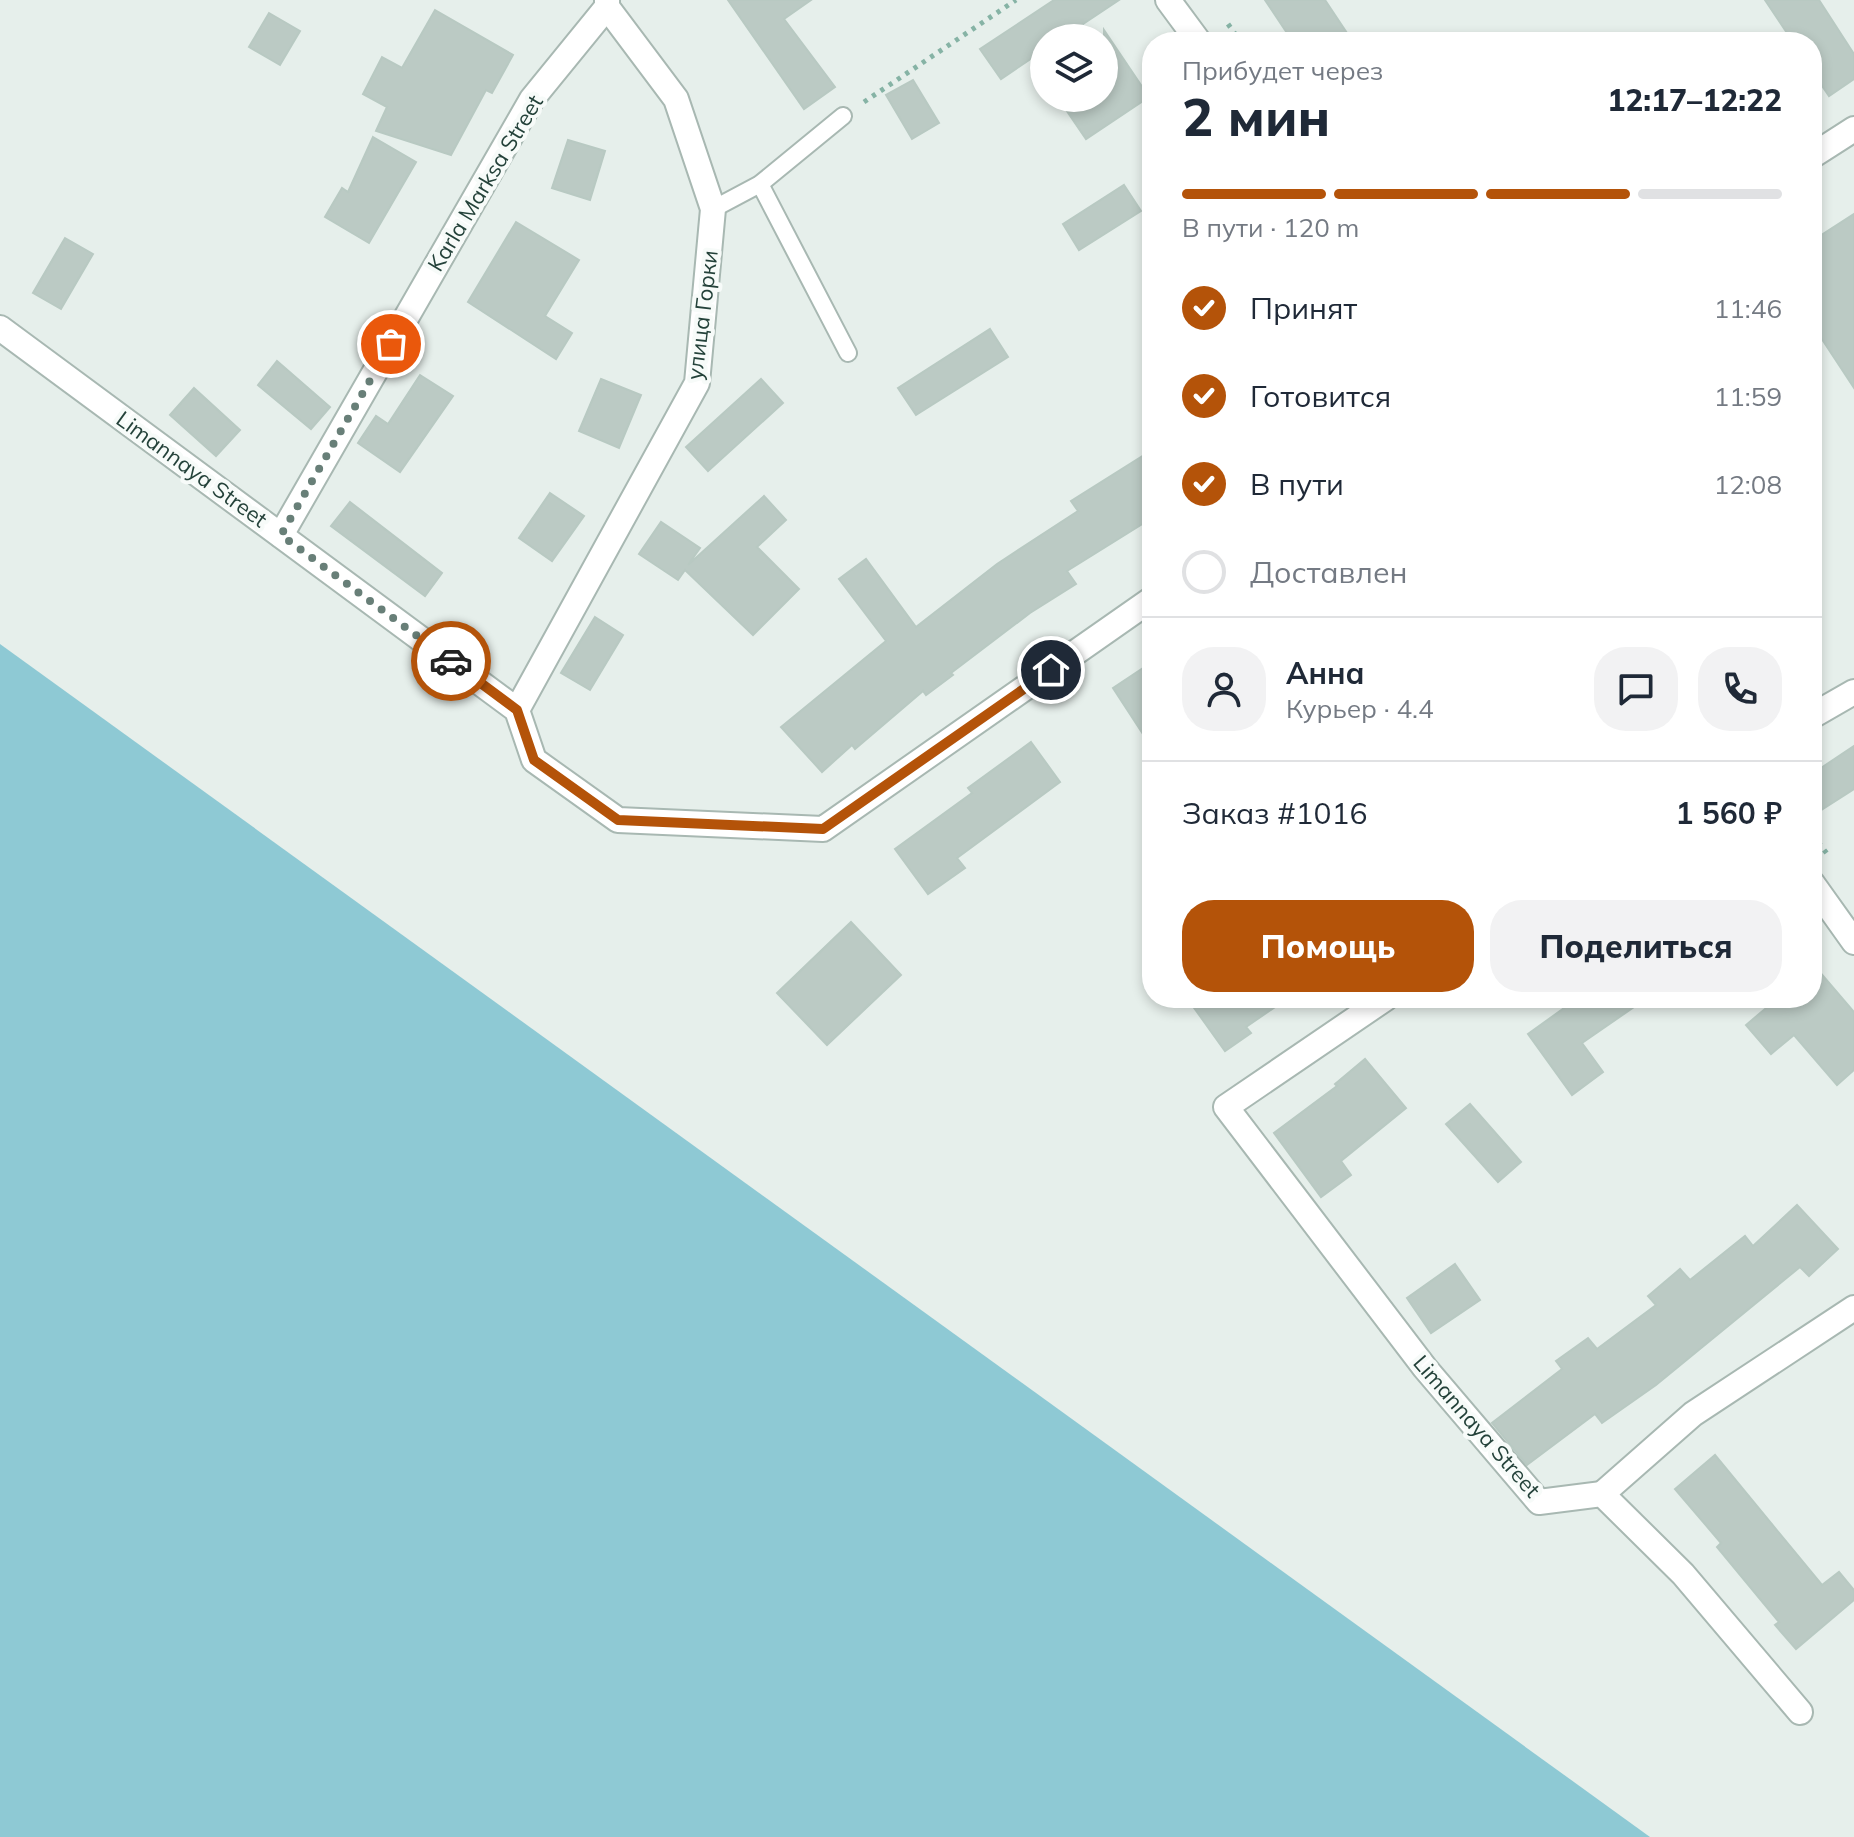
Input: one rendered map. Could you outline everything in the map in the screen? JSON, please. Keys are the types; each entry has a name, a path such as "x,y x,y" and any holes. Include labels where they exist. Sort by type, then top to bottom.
{"street":[{"path":"1168,0 1192,32"},
{"name":"улица Горки","path":"517,710 697,383 713,209 676,99 607,4"},
{"name":"Karla Marksa Street","path":"281,535 532,99 607,4"},
{"path":"1822,150 1854,129"},
{"name":"Limannaya Street","path":"0,328 517,710"},
{"path":"517,710 534,760 618,820 823,829 1142,606"},
{"path":"1822,710 1854,692"},
{"path":"1822,897 1854,942"},
{"name":"Limannaya Street","path":"1371,1008 1226,1107 1425,1368 1539,1502 1602,1494"},
{"path":"1800,1712 1683,1574 1602,1494 1693,1414 1854,1308"}],"lane":[{"path":"713,209 760,184 843,116"},
{"path":"760,184 848,353"}],"path":[{"path":"843,116 1016,0"}],"water":[{"path":"0,644 1650,1837 0,1837"}],"building":[{"path":"728,0 811,0 784,19 835,87 804,109"},
{"path":"1054,0 1119,0 1083,24 1030,24 1030,59 1001,79 980,49"},
{"path":"1265,0 1325,0 1346,32 1286,32"},
{"path":"1765,0 1819,0 1854,54 1854,79 1829,96 1822,86 1822,32 1786,32"},
{"path":"435,10 513,55 492,93 486,90 451,155 376,131 387,107 363,94 382,57 402,68"},
{"path":"269,13 300,31 280,65 249,47"},
{"path":"1118,51 1142,87 1142,102 1086,139 1068,112 1118,112"},
{"path":"913,80 939,123 912,139 886,95"},
{"path":"373,137 416,162 369,243 325,217 342,188 348,192"},
{"path":"568,140 605,151 590,200 552,188"},
{"path":"1124,185 1141,211 1079,250 1063,224"},
{"path":"1854,214 1854,388 1822,339 1822,235"},
{"path":"516,222 579,260 545,316 572,333 556,359 468,302"},
{"path":"65,238 93,254 61,309 33,293"},
{"path":"990,329 1008,357 916,415 898,388"},
{"path":"277,361 330,407 311,429 258,385"},
{"path":"420,375 453,396 400,472 358,443 376,416 388,424"},
{"path":"601,379 641,395 619,448 579,431"},
{"path":"761,379 783,403 708,471 686,447"},
{"path":"194,388 240,430 216,456 170,415"},
{"path":"1142,456 1142,524 1067,571 1076,584 1030,613 926,695 923,691 855,749 852,745 822,772 781,727 886,641 839,579 866,559 916,627 997,564 1078,511 1071,501"},
{"path":"550,493 584,516 552,561 519,538"},
{"path":"764,496 786,520 757,547 799,589 753,635 685,570 678,580 639,554 661,522 700,548 688,565"},
{"path":"350,502 442,573 425,596 331,526"},
{"path":"595,617 623,635 590,690 561,673"},
{"path":"1142,669 1142,733 1113,688"},
{"path":"1031,742 1060,782 957,858 965,868 928,894 895,849 972,793 968,788"},
{"path":"1854,746 1854,789 1822,810 1822,767"},
{"path":"851,922 901,975 827,1045 777,993"},
{"path":"1822,975 1854,1012 1854,1070 1837,1085 1794,1035 1771,1054 1746,1025 1766,1008 1822,1008"},
{"path":"1194,1008 1274,1008 1246,1027 1251,1033 1225,1051"},
{"path":"1564,1008 1633,1008 1582,1043 1603,1072 1572,1095 1528,1034"},
{"path":"1365,1059 1406,1108 1341,1161 1351,1175 1321,1197 1274,1133 1337,1086 1335,1084"},
{"path":"1470,1104 1521,1162 1498,1182 1446,1124"},
{"path":"1797,1205 1838,1249 1809,1276 1800,1267 1656,1385 1602,1423 1595,1414 1527,1465 1492,1423 1562,1369 1556,1361 1588,1338 1597,1349 1656,1305 1648,1296 1680,1269 1690,1280 1745,1236 1753,1246"},
{"path":"1455,1264 1480,1300 1431,1333 1407,1298"},
{"path":"1715,1455 1822,1585 1839,1572 1854,1590 1854,1600 1796,1649 1775,1625 1779,1622 1717,1547 1721,1543 1675,1489"}],"way so far":[{"path":"391,344 281,535 451,661"}],"route":[{"path":"451,661 517,710 534,760 618,820 823,829 1051,670"}]}
